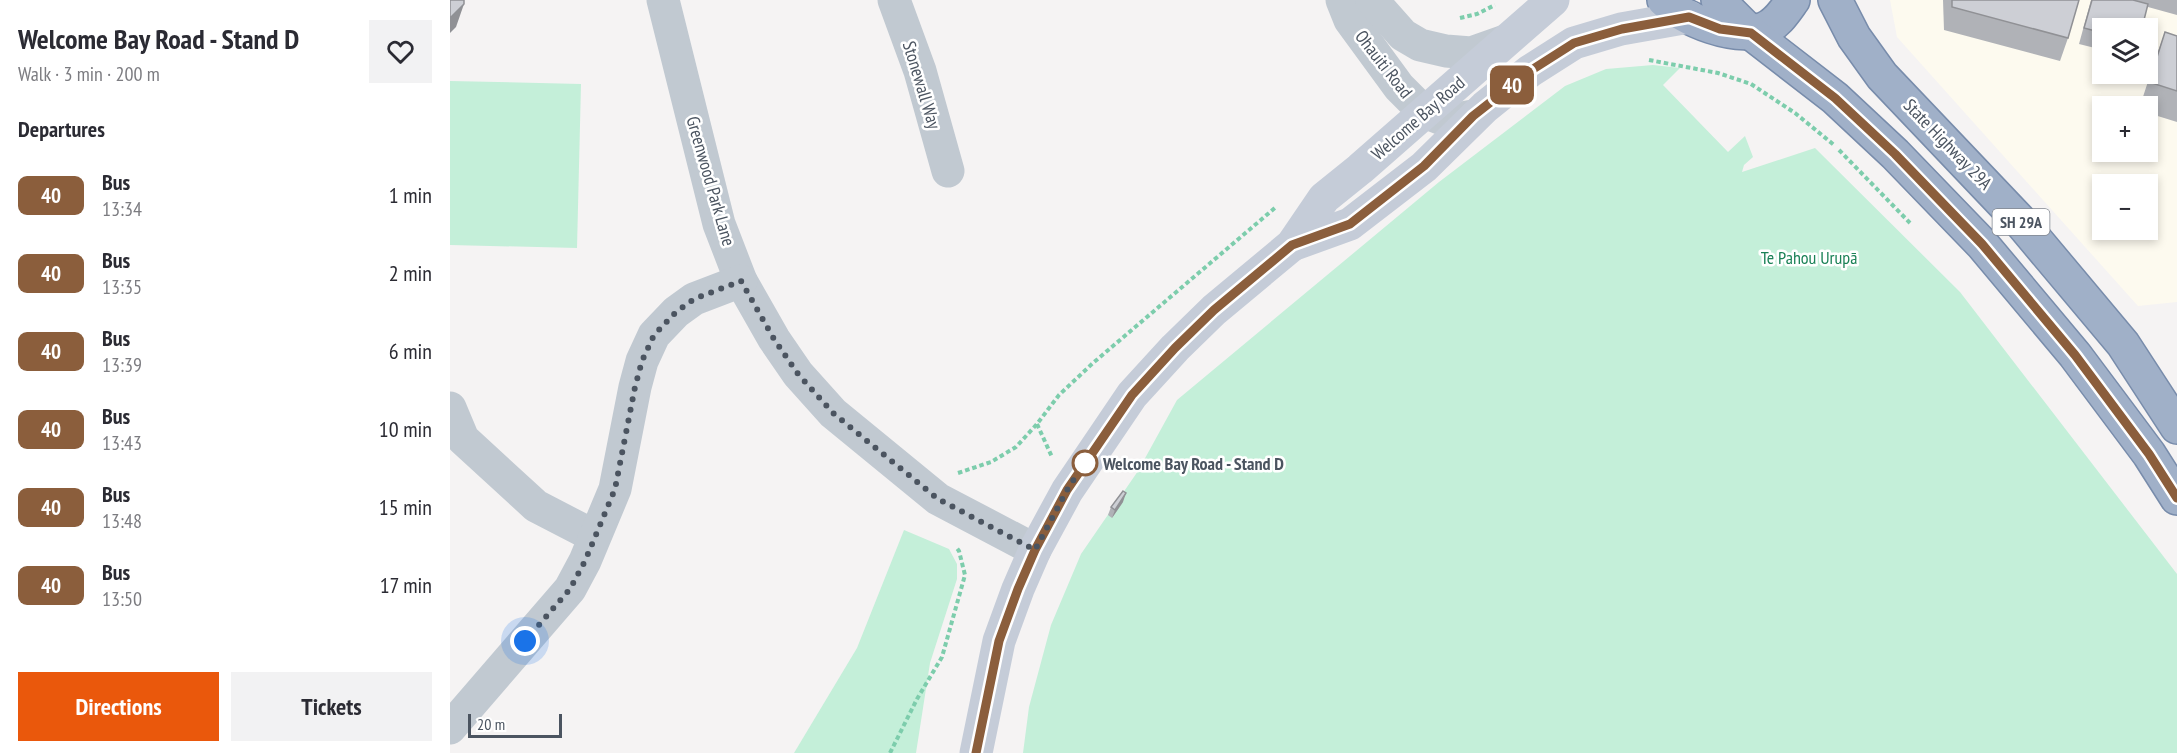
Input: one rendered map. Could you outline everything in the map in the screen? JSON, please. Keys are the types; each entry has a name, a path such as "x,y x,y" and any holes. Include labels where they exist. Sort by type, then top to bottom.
{"highway":[{"name":"SH 29A","path":"1718,0 1751,33 1835,98 1895,154 1982,244 2075,355 2149,454 2177,498"},
{"path":"1677,8 1720,29 1751,33 1766,28 1782,15 1793,0"},
{"name":"State Highway 29A","path":"1834,0 1854,37 1882,76 2027,228 2123,344 2177,427"}],"main road":[{"name":"Welcome Bay Road","path":"976,753 999,641 1018,589 1035,550 1067,490 1132,395 1214,310 1292,245 1324,198 1553,0"},
{"name":"Welcome Bay Road","path":"1292,245 1350,224 1424,166 1473,116 1530,71 1574,43 1622,29 1677,8"}],"street":[{"name":"Greenwood Park Lane","path":"663,0 719,224 741,281 774,339 798,374 833,413 938,499 1035,550"},
{"name":"Stonewall Way","path":"894,0 920,71 948,171"},
{"name":"Ohauiti Road","path":"1342,0 1350,20 1399,87 1424,112 1447,121 1473,116"},
{"name":"Ohauiti Road","path":"1372,0 1403,35 1420,45 1446,51 1471,53 1505,41"},
{"path":"450,728 570,589 585,561 615,489 635,387 642,361 654,335 676,312 694,299 741,281"},
{"path":"450,408 463,440 536,506 594,536"}],"path":[{"path":"1457,18 1477,14 1503,0"},
{"path":"1640,60 1688,66 1751,84 1795,113 1836,147 1910,223"},
{"path":"953,474 991,462 1016,447 1059,395 1093,363 1277,207"},
{"path":"890,753 917,699 942,657 964,576 959,551 950,540"}],"shaded area":[{"path":"1890,0 2177,0 2177,302 2138,306 1897,37"}],"green space":[{"name":"Te Pahou Urupā","path":"1653,65 1680,68 1663,85 1728,152 1745,136 1753,157 1744,165 1742,172 1815,148 1960,292 2177,574 2177,753 1023,753 1029,707 1051,625 1081,554 1138,471 1177,400 1439,182 1565,86 1606,69"},
{"path":"450,81 581,84 577,248 450,245"},
{"path":"904,530 949,549 957,564 957,579 930,663 916,753 794,753 857,648"}],"building":[{"path":"450,0 464,0 464,4 450,18"},
{"path":"1952,0 2079,0 2068,38 1952,7"},
{"path":"2092,0 2133,0 2148,4 2144,18 2092,18 2092,30 2084,28"},
{"path":"2165,32 2177,36 2177,91 2155,84 2158,84 2158,54"},
{"path":"1123,491 1126,493 1115,510 1111,507"}],"bus line":[{"name":"40","path":"976,753 999,641 1018,589 1035,550 1067,490 1132,395 1214,310 1292,245 1350,224 1424,166 1473,116 1530,71 1574,43 1622,29 1689,17 1720,29 1751,33 1835,98 1895,154 1982,244 2075,355 2149,454 2177,498"}],"place":[{"name":"Welcome Bay Road - Stand D","path":"1085,463"}],"route":[{"path":"525,641 570,589 585,561 615,489 635,387 642,361 654,335 676,312 694,299 741,281 774,339 798,374 833,413 862,439 950,506 1035,550 1067,490 1088,458 1085,463"}]}
